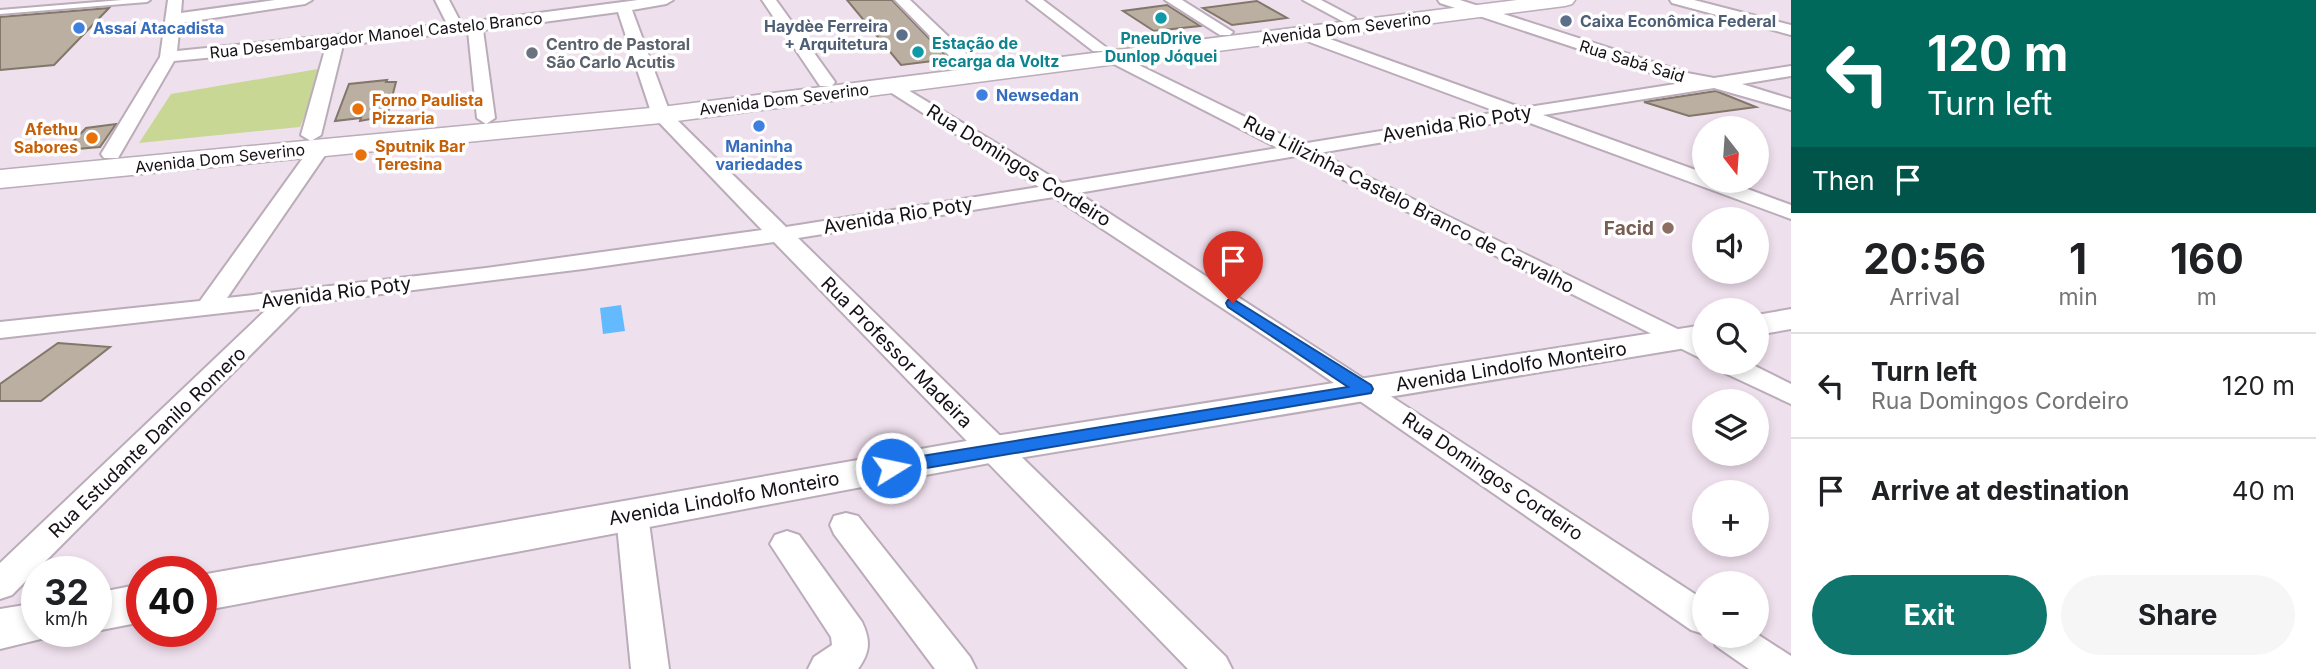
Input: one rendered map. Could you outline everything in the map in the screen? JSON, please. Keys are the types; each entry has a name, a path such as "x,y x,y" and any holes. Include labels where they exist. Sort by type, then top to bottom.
{"main road":[{"name":"Avenida Dom Severino","path":"4,178 316,142 892,86 1225,33 1465,4 1565,0"},
{"name":"Avenida Dom Severino","path":"4,178 111,154 316,142 486,118 659,108 826,82 968,64 1302,34 1465,4"}],"street":[{"path":"111,154 168,57 175,0"},
{"path":"173,19 305,0"},
{"path":"442,0 456,27"},
{"name":"Rua Desembargador Manoel Castelo Branco","path":"168,57 475,26 675,0"},
{"path":"769,0 826,82"},
{"path":"902,0 968,64"},
{"name":"Rua Lilizinha Castelo Branco de Carvalho","path":"1034,0 1105,52 1692,340"},
{"path":"1172,0 1225,33"},
{"path":"1310,0 1347,18"},
{"path":"1677,0 1791,30"},
{"name":"Rua Sabá Said","path":"1465,4 1707,84 1728,86 1791,105"},
{"name":"Rua Professor Madeira","path":"624,8 659,108 778,234 1213,669"},
{"path":"475,26 486,118"},
{"path":"1302,34 1791,212"},
{"path":"208,307 316,142 336,40"},
{"name":"Avenida Rio Poty","path":"0,330 605,260 1791,71"},
{"name":"Rua Domingos Cordeiro","path":"892,86 1058,188 1365,389 1692,611"},
{"name":"Rua Estudante Danilo Romero","path":"0,586 293,298"},
{"path":"1769,324 1791,319"},
{"name":"Avenida Lindolfo Monteiro","path":"217,590 995,449 1365,389 1692,343"},
{"path":"1750,375 1791,395"},
{"path":"632,515 650,669"},
{"path":"846,525 957,669"},
{"path":"787,544 849,633 851,649 841,662 827,669"},
{"path":"0,629 21,625"},
{"path":"1748,648 1779,669"}],"lane":[{"path":"0,12 147,0"}],"green space":[{"path":"324,68 300,127 139,143 171,94"}],"water":[{"path":"621,305 625,331 603,334 600,308"}],"building":[{"path":"847,0 892,0 949,59 901,65"},
{"path":"1257,1 1287,18 1232,25 1203,8"},
{"name":"PneuDrive Dunlop Jóquei","path":"1167,5 1200,26 1154,31 1123,11"},
{"path":"109,8 54,65 0,70 0,17"},
{"path":"387,80 386,82 396,82 387,116 360,121 361,118 335,121 349,84"},
{"path":"1716,91 1756,107 1689,116 1644,102"},
{"name":"Afethu Sabores","path":"116,124 100,147 65,150 86,128"},
{"path":"58,343 110,347 41,401 0,401 0,384"}],"place":[{"name":"PneuDrive Dunlop Jóquei","path":"1161,18"},
{"name":"Caixa Econômica Federal","path":"1566,21"},
{"name":"Assaí Atacadista","path":"79,28"},
{"name":"Haydèe Ferreira + Arquitetura","path":"902,35"},
{"name":"Estação de recarga da Voltz","path":"918,52"},
{"name":"Centro de Pastoral São Carlo Acutis","path":"532,53"},
{"name":"Newsedan","path":"982,95"},
{"name":"Forno Paulista Pizzaria","path":"358,109"},
{"name":"Maninha variedades","path":"759,126"},
{"name":"Afethu Sabores","path":"92,138"},
{"name":"Sputnik Bar Teresina","path":"361,155"},
{"name":"Facid","path":"1668,228"}],"route":[{"path":"891,468 1365,389 1233,303"}]}
